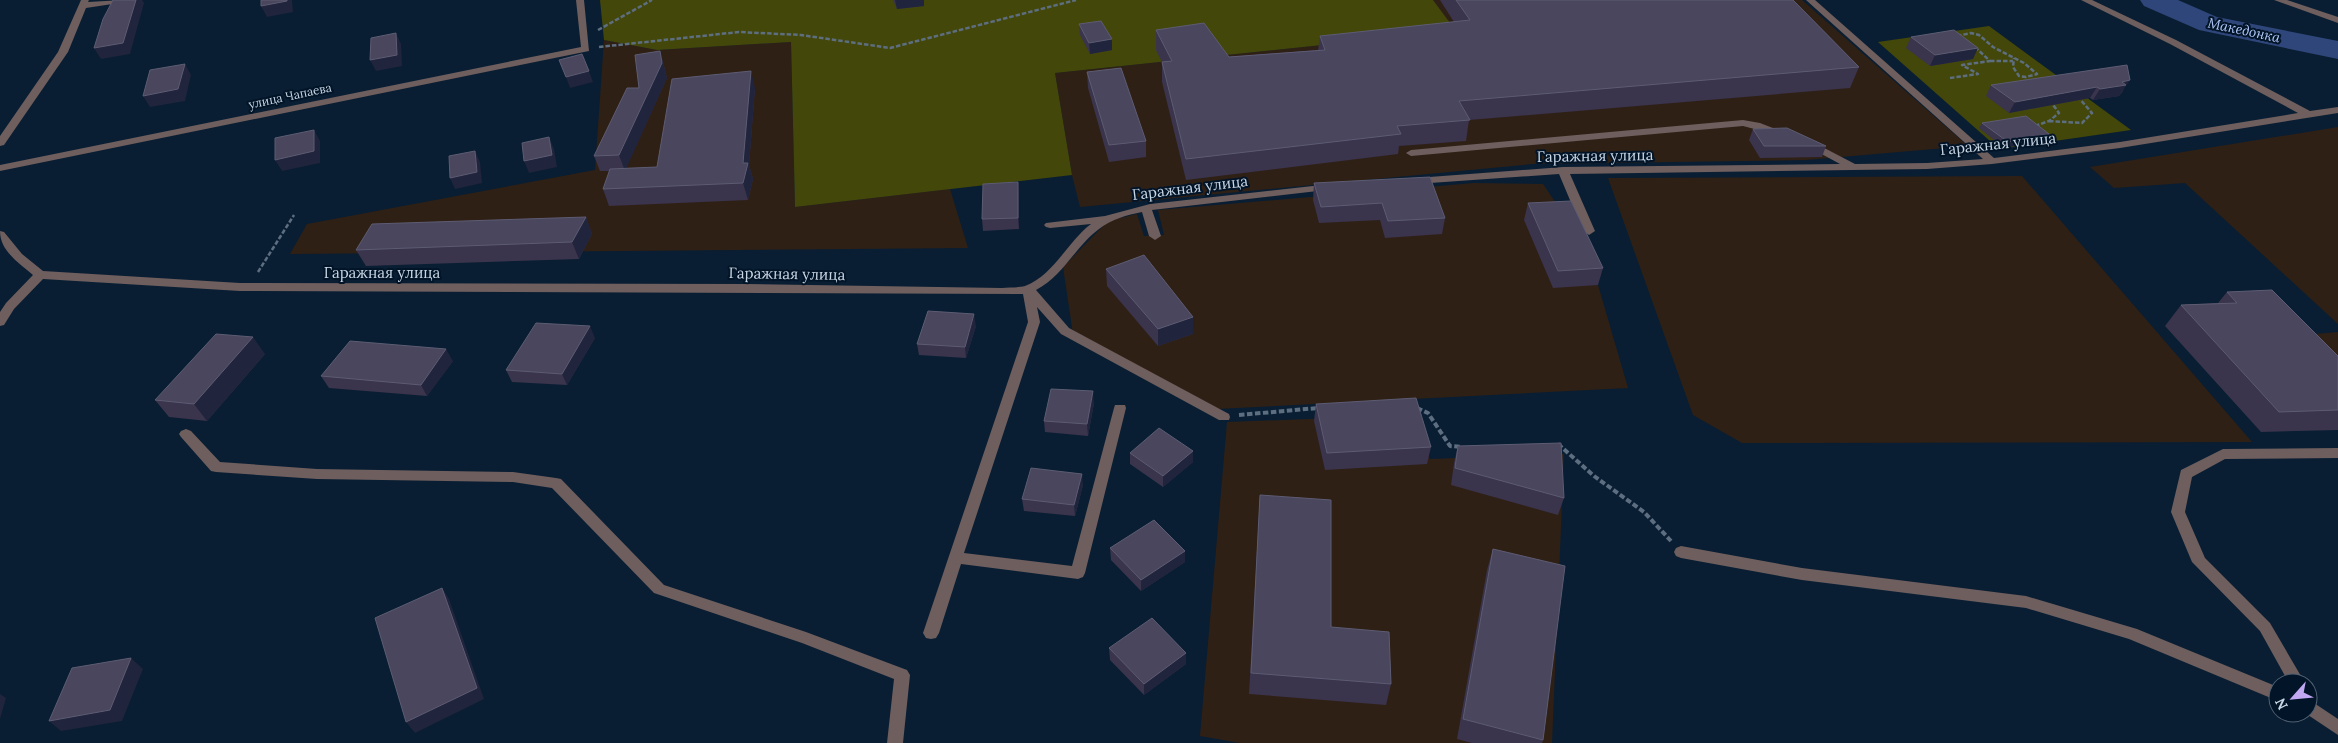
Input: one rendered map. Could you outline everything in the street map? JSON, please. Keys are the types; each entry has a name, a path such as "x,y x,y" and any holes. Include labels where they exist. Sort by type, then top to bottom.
{"street":[{"path":"0,143 63,52 84,3 119,0"},
{"path":"580,0 586,49"},
{"path":"1810,0 1992,161"},
{"path":"2085,0 2173,42 2309,115"},
{"path":"2278,0 2338,20"},
{"name":"улица Чапаева","path":"0,168 586,49"},
{"name":"Гаражная улица","path":"1406,181 1493,179 1563,170 1927,166 1992,161 2120,145 2338,110"},
{"path":"1411,153 1742,123 1756,124 1795,138 1853,167"},
{"path":"1563,170 1589,231"},
{"name":"Гаражная улица","path":"40,275 249,288 748,288 963,293 1028,290 1058,274 1072,248 1090,230 1107,218 1141,206 1339,187"},
{"path":"1141,206 1155,236"},
{"path":"1050,225 1107,218"},
{"path":"0,234 18,257 40,275 10,306 0,322"},
{"path":"1028,290 1064,331 1224,417"},
{"path":"931,633 1034,322 1028,290"},
{"path":"956,558 1078,573 1120,408"},
{"path":"186,434 216,467 317,474 513,477 556,482 660,589 806,638 902,674 895,743"},
{"path":"2292,673 2264,627 2199,562 2178,512 2186,474 2223,454 2338,453"},
{"path":"1681,552 1802,574 2026,602 2132,634 2268,690"},
{"path":"2318,712 2338,728"}],"path":[{"path":"585,38 652,0"},
{"path":"586,49 739,32 801,35 890,48 1076,0"},
{"path":"1952,36 1971,33 1979,35 1993,47 2014,60 2024,63 2037,74 2026,77 2018,76 2014,68 2014,60"},
{"path":"1959,36 1963,39"},
{"path":"1973,46 1990,61"},
{"path":"1950,78 1978,74 1962,65 1975,61 2014,60"},
{"path":"2035,126 2049,121 2059,113 2048,95"},
{"path":"2049,121 2073,124 2082,123 2092,113 2078,97"},
{"path":"2028,123 2035,126 2039,132"},
{"path":"249,288 294,215"},
{"path":"1413,406 1428,413 1450,446 1467,447"},
{"path":"1224,417 1319,408"},
{"path":"1548,444 1558,444 1594,476 1644,512 1681,552"}],"shaded area":[{"path":"600,0 1433,0 1456,31 1055,73 1072,175 795,207 791,42 657,50 604,40"},
{"path":"1433,0 1802,0 1968,146 1806,160 1533,164 1080,207 1072,175 1055,73 1455,31"},
{"path":"1989,26 2131,130 1999,149 1878,42"},
{"path":"604,40 657,50 791,42 795,207 950,189 968,248 290,254 307,224 595,170"},
{"path":"2338,127 2338,324 2185,183 2114,188 2090,167"},
{"path":"2022,176 2252,442 1742,443 1693,415 1608,178"},
{"path":"1474,183 1543,184 1566,218 1598,285 1628,388 1216,409 1073,334 1063,267 1108,221 1137,214 1144,236 1164,235 1158,210"},
{"path":"2338,332 2338,368 2315,334"},
{"path":"1413,415 1430,459 1564,454 1552,743 1240,743 1200,736 1227,422"}],"building":[{"path":"113,0 136,0 123,43 94,48 103,19"},
{"path":"261,0 287,0 287,1 261,6"},
{"path":"1456,0 1793,0 1859,67 1459,101 1470,120 1397,126 1401,134 1186,159 1162,62 1172,61 1156,30 1204,23 1229,57 1325,50 1320,36 1470,20"},
{"path":"1101,21 1112,39 1089,43 1079,24"},
{"path":"1954,30 1978,48 1935,55 1911,37"},
{"path":"396,33 397,55 370,60 371,38"},
{"path":"660,51 662,63 619,155 594,156 627,88 639,88 635,55"},
{"path":"582,54 589,71 566,77 559,60"},
{"path":"185,64 178,89 143,96 150,70"},
{"path":"2127,65 2130,80 2122,82 2126,85 2100,89 2097,87 2015,102 1991,85"},
{"path":"1121,68 1146,141 1109,145 1087,72"},
{"path":"751,71 743,163 748,163 743,183 603,189 610,169 657,167 672,79"},
{"path":"2026,116 2049,134 2008,142 1982,123"},
{"path":"1787,128 1826,146 1764,146 1753,129"},
{"path":"314,130 314,151 275,160 275,138"},
{"path":"549,137 552,155 524,161 522,143"},
{"path":"475,151 477,172 450,178 449,156"},
{"path":"1430,177 1445,218 1388,221 1382,203 1321,207 1314,183"},
{"path":"1018,182 1018,218 982,219 983,184"},
{"path":"1571,201 1603,268 1558,271 1528,203"},
{"path":"586,217 572,242 356,250 372,224"},
{"path":"1144,255 1193,317 1158,329 1106,269"},
{"path":"2272,290 2338,356 2338,410 2279,412 2181,305 2237,303 2227,292"},
{"path":"928,311 974,314 965,347 917,344"},
{"path":"536,323 590,326 562,374 506,370"},
{"path":"216,334 253,337 194,404 155,400"},
{"path":"350,341 446,349 421,385 321,376"},
{"path":"1051,389 1093,391 1087,424 1044,421"},
{"path":"1416,398 1431,447 1327,453 1316,404"},
{"path":"1159,428 1193,451 1163,476 1130,453"},
{"path":"1561,443 1564,498 1455,468 1458,446"},
{"path":"1031,468 1082,474 1074,505 1022,499"},
{"path":"1260,495 1331,500 1331,627 1389,632 1391,684 1251,673"},
{"path":"1154,520 1185,551 1141,580 1110,548"},
{"path":"1493,549 1565,566 1543,740 1463,719"},
{"path":"442,588 477,688 406,722 375,618"},
{"path":"1152,618 1186,653 1144,684 1109,648"},
{"path":"131,658 110,710 49,721 72,668"}],"waterway":[{"name":"Македонка","path":"2154,0 2209,24 2338,50"}]}
